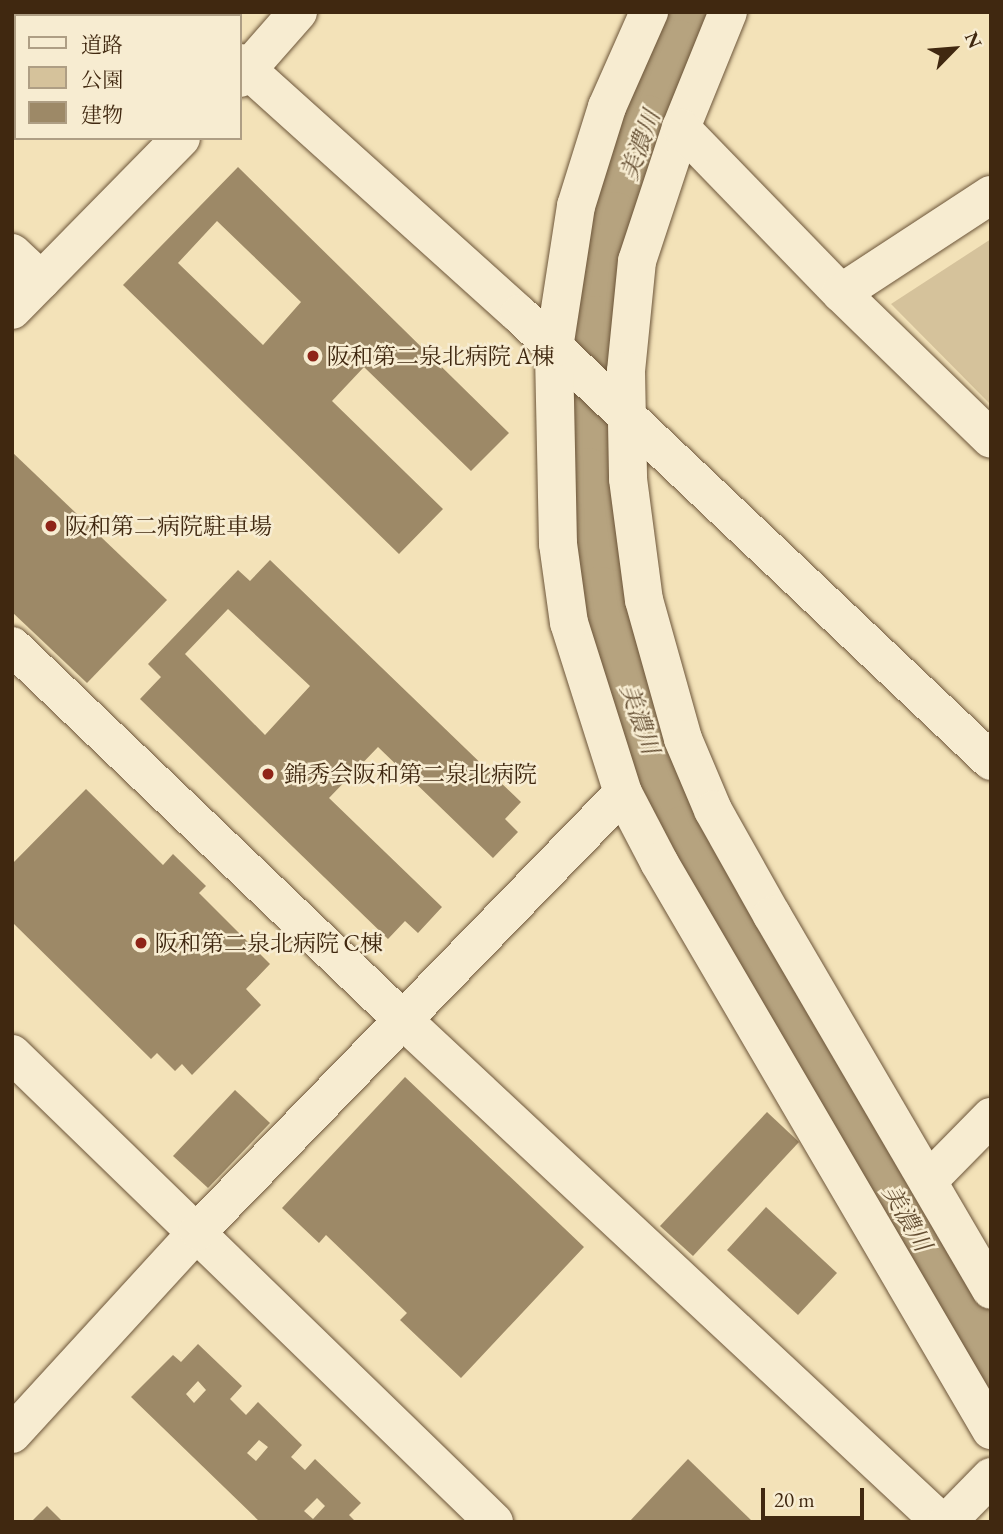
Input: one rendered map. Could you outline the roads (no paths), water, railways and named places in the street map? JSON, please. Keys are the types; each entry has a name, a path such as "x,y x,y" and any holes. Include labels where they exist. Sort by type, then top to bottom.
{"street":[{"path":"298,12 242,71 564,358 991,761"},
{"path":"728,12 681,128 637,261 626,371 619,410 644,600 683,739 713,810 991,1290"},
{"path":"642,16 607,107 576,206 564,358 558,544 569,623 623,793 659,862 991,1430"},
{"path":"681,128 841,293 991,439"},
{"path":"12,310 179,140"},
{"path":"841,293 991,195"},
{"path":"12,253 41,280"},
{"path":"12,646 404,1020 944,1522 991,1477"},
{"path":"12,1434 198,1231 623,793"},
{"path":"12,1054 198,1231 481,1518"},
{"path":"928,1181 988,1124"}],"waterway":[{"name":"美濃川","path":"697,12 676,50 645,125 613,222 596,326 586,478 600,597 642,732 684,836 991,1360"}],"place":[{"name":"阪和第二泉北病院 A棟","path":"313,356"},
{"name":"阪和第二病院駐車場","path":"51,526"},
{"name":"錦秀会阪和第二泉北病院","path":"268,774"},
{"name":"阪和第二泉北病院 C棟","path":"141,943"}]}
